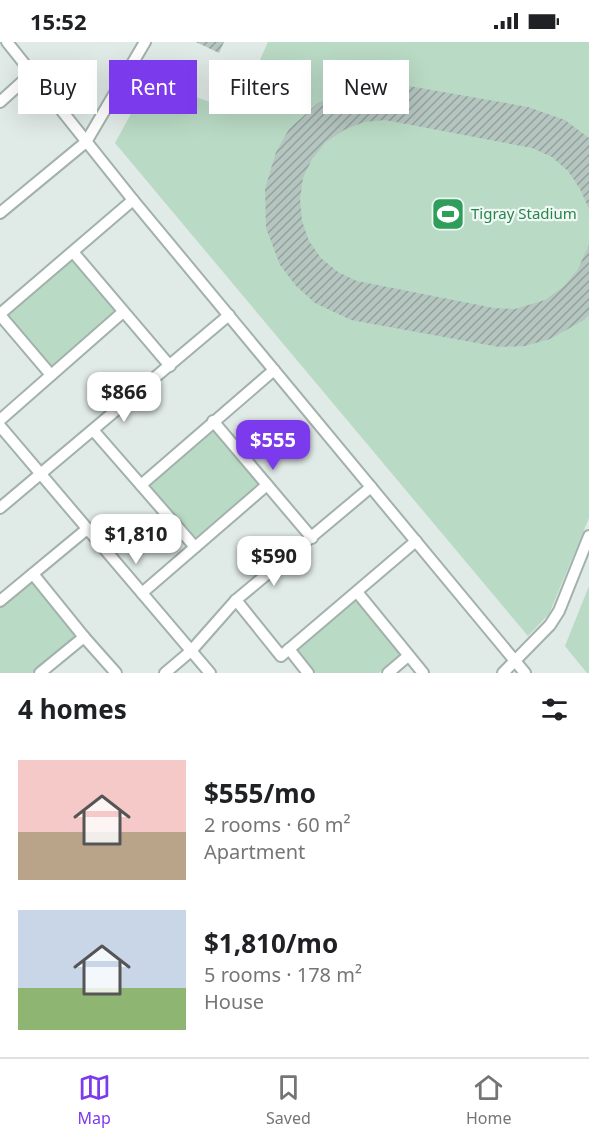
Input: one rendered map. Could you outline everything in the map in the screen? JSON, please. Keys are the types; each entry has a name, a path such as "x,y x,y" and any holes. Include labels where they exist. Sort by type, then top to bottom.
{"street":[{"path":"7,42 21,60"},
{"path":"0,213 86,142 145,42"},
{"path":"0,102 18,86"},
{"path":"64,114 525,673"},
{"path":"51,375 0,314 133,200"},
{"path":"73,252 170,366"},
{"path":"0,420 123,312"},
{"path":"0,508 229,315"},
{"path":"141,485 274,370"},
{"path":"213,421 312,538"},
{"path":"0,426 210,673"},
{"path":"93,430 195,547"},
{"path":"142,593 267,485"},
{"path":"165,673 191,651 236,600 371,486"},
{"path":"0,602 87,529"},
{"path":"502,673 516,662 550,625 559,611 589,536"},
{"path":"236,600 281,656 416,542"},
{"path":"33,574 116,673"},
{"path":"357,592 423,673"},
{"path":"40,673 84,637"},
{"path":"289,649 308,673"},
{"path":"388,673 408,656"}],"green space":[{"path":"268,42 589,42 589,518 549,614 528,636 115,143 131,114 197,114 197,97 209,101 209,114 311,114 311,60 260,60"},
{"path":"72,260 116,312 52,367 8,315"},
{"path":"213,429 259,483 195,538 149,484"},
{"path":"32,581 77,635 32,673 0,673 0,608"},
{"path":"589,586 589,673 587,673 565,646"},
{"path":"357,599 402,653 379,673 313,673 295,652"}],"building":[{"path":"196,42 224,42 219,53"},
{"path":"409,86 528,107 565,120 589,138 589,209 568,171 552,157 532,148 385,120 364,122 344,130 326,142 312,159 303,178 300,199 302,221 309,241 321,258 338,272 357,281 494,308 515,309 545,300 563,287 577,271 589,245 589,315 550,339 525,346 499,347 351,320 315,303 296,286 280,265 266,228 265,189 276,152 289,129 306,114 311,114 311,109 323,101 323,114 409,114"}],"place":[{"name":"Tigray Stadium","path":"448,214"}]}
